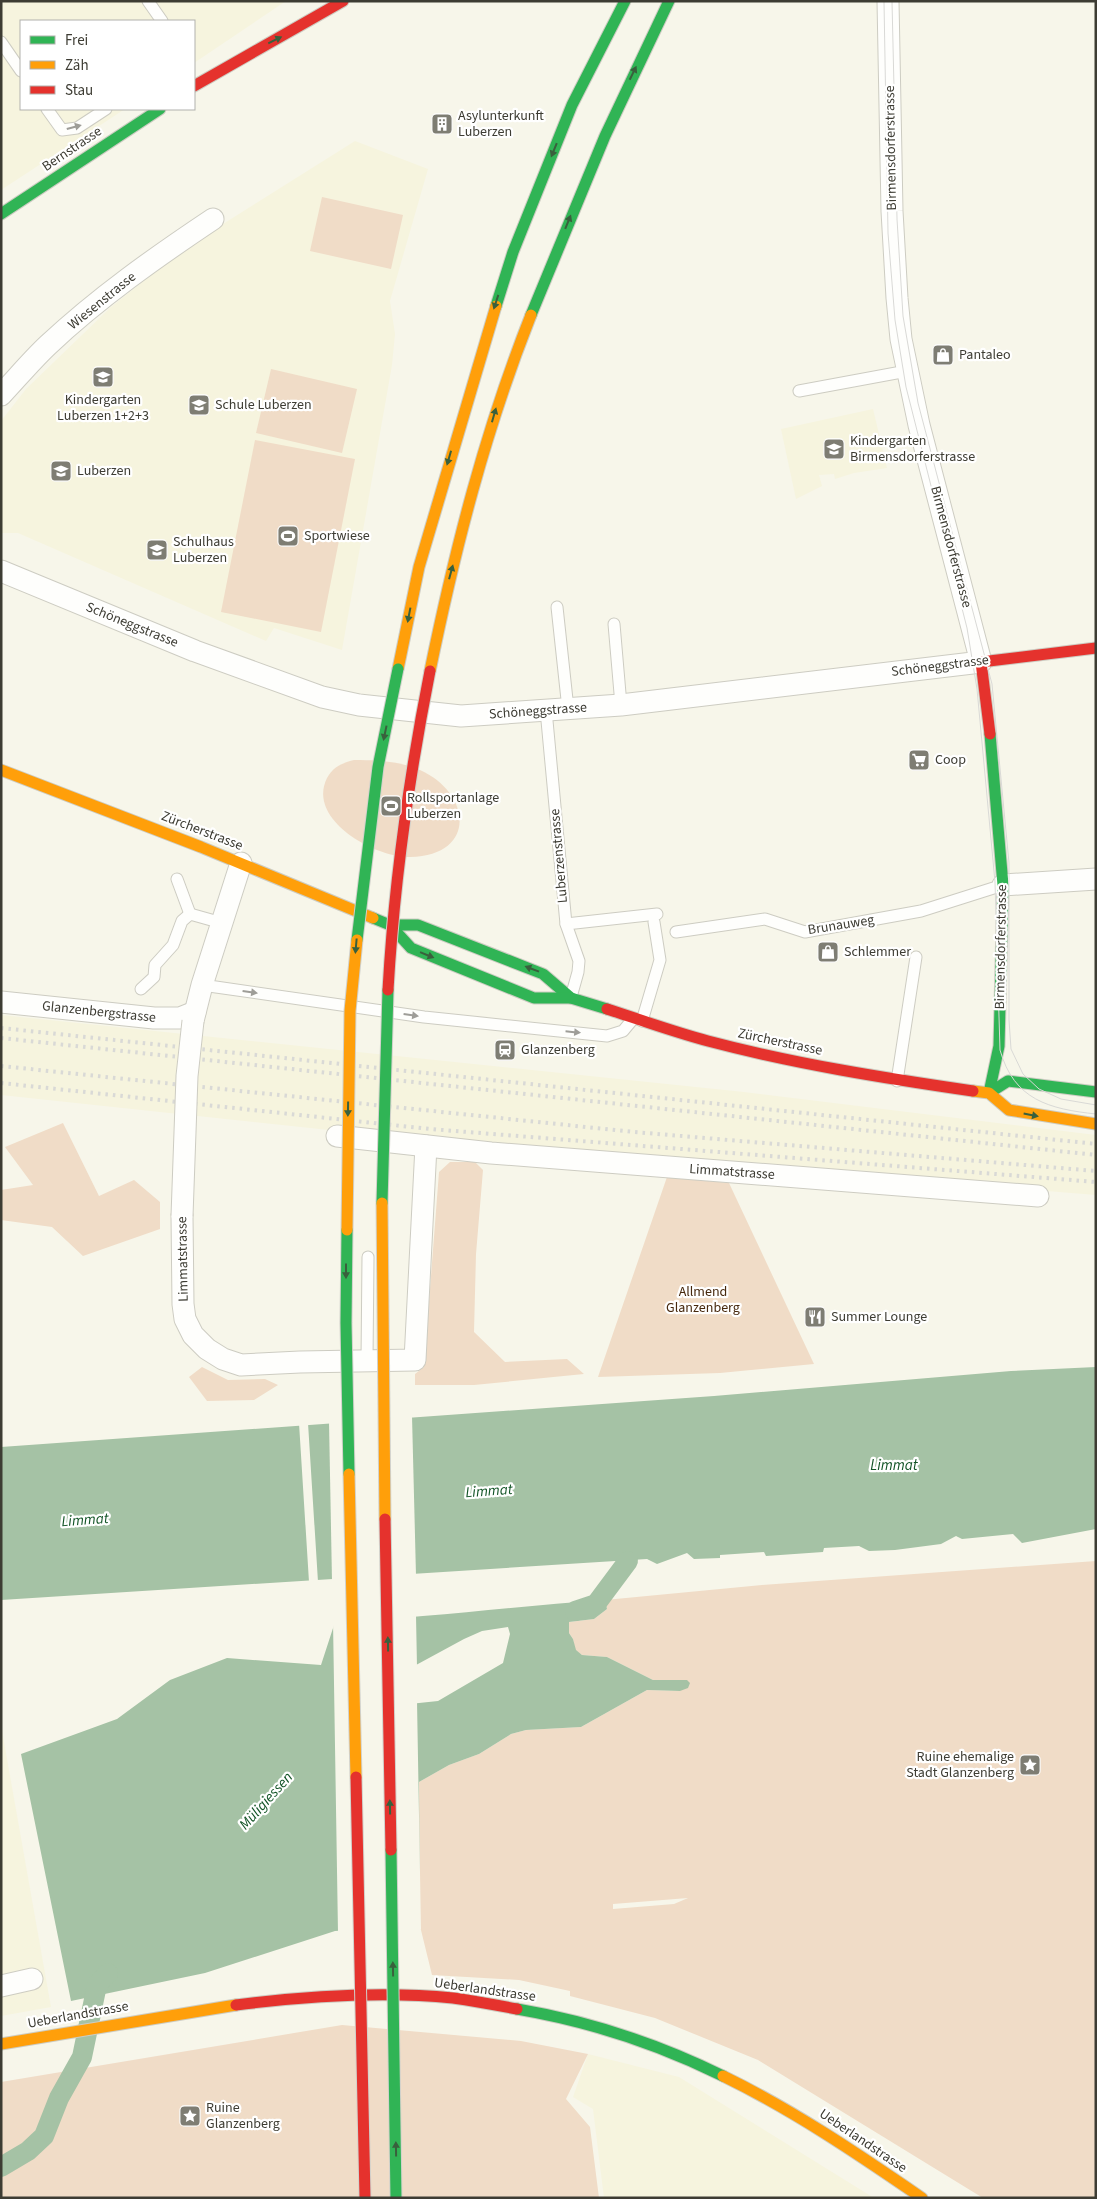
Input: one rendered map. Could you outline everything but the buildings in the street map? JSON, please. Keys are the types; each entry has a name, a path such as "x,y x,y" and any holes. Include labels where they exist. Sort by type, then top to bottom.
{"main road":[{"path":"195,85 231,62 297,29 343,1"},
{"path":"365,2198 346,1323 350,1011 362,889 378,767 419,567 480,354 513,252 572,105 625,1"},
{"path":"396,2198 382,1174 388,1008 396,893 410,776 446,593 467,511 511,364 581,190 632,76 669,1"},
{"path":"231,62 268,30"},
{"path":"572,105 580,64"},
{"name":"Bernstrasse","path":"1,214 158,110"},
{"name":"Schöneggstrasse","path":"981,662 1096,648"},
{"name":"Birmensdorferstrasse","path":"981,662 987,705 1003,885 1000,1024 989,1093"},
{"name":"Zürcherstrasse","path":"1,770 241,863 390,925 418,925 543,974 571,998"},
{"name":"Zürcherstrasse","path":"390,925 411,948 534,998 571,998 638,1020 750,1051 898,1080 989,1093"},
{"path":"1096,1092 1008,1081 989,1093 1010,1110 1096,1124"},
{"name":"Ueberlandstrasse","path":"1,2044 128,2022 283,1999 374,1996 450,1998 539,2012 597,2027 655,2046 710,2069 797,2115 922,2198"}],"street":[{"name":"Birmensdorferstrasse","path":"888,1 894,261 900,331 919,424 981,662"},
{"name":"Wiesenstrasse","path":"1,395 48,345 72,324 163,252 213,219"},
{"name":"Schöneggstrasse","path":"1,572 195,651 322,697 359,704 462,716 621,705 981,662"},
{"name":"Limmatstrasse","path":"241,863 194,1016 187,1076 182,1216 183,1304 185,1319 193,1335 207,1349 241,1366 333,1357 368,1361 415,1360 426,1146"},
{"path":"1003,885 1096,879"},
{"name":"Glanzenbergstrasse","path":"1,1002 154,1018 194,1016"},
{"name":"Limmatstrasse","path":"337,1136 370,1145 426,1146 1038,1196"},
{"path":"1,1986 32,1979"}],"lane":[{"path":"148,1 161,20"},
{"path":"1,42 20,70"},
{"path":"48,110 62,130 77,128 104,110"},
{"path":"799,391 907,370"},
{"path":"557,608 568,709"},
{"path":"614,624 621,705"},
{"name":"Luberzenstrasse","path":"546,710 566,924 578,961 578,972 571,998"},
{"path":"177,879 190,914"},
{"name":"Brunauweg","path":"676,932 765,919 805,932 921,912 1003,885"},
{"path":"190,914 222,924"},
{"path":"141,989 154,977 155,965 174,945 182,921 190,914"},
{"path":"202,985 424,1017 607,1036 623,1031 638,1020 660,960 656,918 566,924"},
{"path":"898,1080 916,957"},
{"path":"336,1196 337,1136"},
{"path":"368,1361 369,1246"}],"shaded area":[{"path":"1,1 286,1 195,62 195,20 20,20 20,110 123,110 1,190"},
{"name":"Schule Luberzen","path":"355,141 428,169 390,301 395,334 392,365 342,650 274,628 266,641 18,533 1,533 1,421 26,389 111,307 188,246"},
{"name":"Kindergarten Birmensdorferstrasse","path":"873,409 887,468 854,473 835,479 834,474 819,475 822,486 796,499 781,429"},
{"path":"1,1015 744,1092 1096,1135 1096,1195 460,1144 1,1095"},
{"path":"1,1725 51,2007 1,2016"},
{"path":"588,2054 679,2077 874,2198 604,2198 593,2109 573,2097"}],"green space":[{"path":"322,197 403,215 391,269 310,251"},
{"path":"271,369 357,389 342,453 256,433"},
{"name":"Sportwiese","path":"255,440 355,459 321,632 221,612"},
{"name":"Rollsportanlage Luberzen","path":"354,760 396,763 420,770 437,780 450,793 457,807 460,821 456,835 447,846 432,854 410,857 396,856 363,844 335,822 326,808 323,793 327,778 335,768"},
{"path":"63,1123 99,1196 134,1180 160,1202 160,1229 83,1256 52,1227 1,1220 1,1190 33,1185 5,1147"},
{"path":"450,1162 475,1162 483,1170 476,1254 474,1332 505,1362 567,1359 584,1374 474,1385 415,1385 415,1374 424,1367 439,1172"},
{"name":"Allmend Glanzenberg","path":"667,1177 729,1183 814,1364 720,1373 598,1377"},
{"path":"202,1367 228,1380 265,1379 278,1385 254,1400 207,1401 189,1377"},
{"path":"1096,1561 1096,2198 983,2198 758,2060 655,2018 570,1996 570,1991 519,1980 432,1975 420,1926 419,1782 449,1765 479,1754 511,1734 526,1730 581,1727 647,1690 680,1691 687,1680 653,1680 607,1657 582,1655 575,1650 573,1639 569,1633 569,1622 594,1619 607,1609 605,1600 762,1585","holes":["688,1898 674,1904 613,1909 613,1904"]},
{"path":"342,2025 521,2041 588,2054 566,2099 590,2127 599,2198 1,2198 1,2082"}],"water":[{"name":"Limmat","path":"1096,1367 1096,1529 1022,1543 1013,1534 962,1539 956,1536 941,1544 895,1550 869,1551 859,1546 824,1548 823,1552 766,1556 764,1552 720,1555 720,1558 694,1559 687,1553 657,1564 647,1559 1,1600 1,1447 714,1396 1011,1371"},
{"path":"605,1600 607,1609 594,1619 569,1622 569,1633 576,1650 582,1655 607,1657 653,1680 687,1680 690,1683 688,1688 680,1691 647,1690 581,1727 526,1730 511,1734 479,1754 449,1765 419,1782 420,1926 335,1931 205,1973 71,2001 21,1754 117,1719 170,1680 227,1658 321,1665 335,1622","holes":["508,1627 510,1634 503,1663 438,1701 381,1707 380,1674 405,1671 482,1631"]}],"pier":[{"path":"412,1416 416,1576 332,1581 329,1421"},
{"path":"299,1423 308,1423 318,1582 309,1582"},
{"path":"416,1616 417,1667 405,1673 382,1676 383,1704 417,1701 421,1929 338,1933 333,1621"}],"waterway":[{"name":"Müligiessen","path":"575,1611 596,1604 628,1561"},
{"name":"Müligiessen","path":"1,2167 28,2151 44,2136 59,2098 82,2057 97,1985 108,1973"}],"tram line":[{"path":"884,1 888,233 895,320 906,387 967,628 977,689 995,882 1000,1050 1006,1067 1024,1091 1049,1105 1096,1114"},
{"path":"892,1 897,219 903,316 918,403 992,684 1009,863 1009,1020 1011,1049 1023,1074 1039,1089 1061,1099 1096,1105"}],"railway":[{"path":"1,1028 1096,1144"},
{"path":"1,1038 1096,1155"},
{"path":"1,1066 634,1132 1096,1171"},
{"path":"1,1083 430,1129 1096,1182"}],"traffic: fast":[{"path":"496,306 513,252 572,105 625,1"},
{"path":"531,315 605,136 669,1"},
{"path":"1,214 158,110"},
{"path":"357,940 378,767 398,669"},
{"path":"989,1093 999,1046 1003,885 990,734"},
{"path":"373,918 390,925 418,925 543,974 571,998"},
{"path":"390,925 411,948 534,998 571,998 607,1009"},
{"path":"382,1203 388,990"},
{"path":"989,1093 1008,1081 1096,1092"},
{"path":"347,1230 346,1323 349,1474"},
{"path":"391,1850 396,2198"},
{"path":"517,2009 570,2020 622,2035 698,2064 723,2076"}],"traffic: slow":[{"path":"398,669 419,567 496,306"},
{"path":"430,671 450,580 485,446 531,315"},
{"path":"1,770 201,847 373,918"},
{"path":"347,1230 350,1011 357,940"},
{"path":"973,1091 989,1093 1009,1110 1096,1124"},
{"path":"382,1203 385,1519"},
{"path":"349,1474 356,1777"},
{"path":"1,2044 236,2005"},
{"path":"723,2076 800,2118 922,2198"}],"traffic: jam":[{"path":"195,85 343,1"},
{"path":"990,734 981,662 1096,648"},
{"path":"388,990 403,830 430,671"},
{"path":"607,1009 670,1030 774,1057 873,1076 973,1091"},
{"path":"385,1519 391,1850"},
{"path":"356,1777 365,2198"},
{"path":"236,2005 344,1995 399,1995 453,1998 517,2009"}],"place":[{"name":"Asylunterkunft Luberzen","path":"442,124"},
{"name":"Pantaleo","path":"943,355"},
{"name":"Kindergarten Luberzen 1+2+3","path":"103,377"},
{"name":"Schule Luberzen","path":"199,405"},
{"name":"Kindergarten Birmensdorferstrasse","path":"834,449"},
{"name":"Luberzen","path":"61,471"},
{"name":"Sportwiese","path":"288,536"},
{"name":"Schulhaus Luberzen","path":"157,550"},
{"name":"Coop","path":"919,760"},
{"name":"Rollsportanlage Luberzen","path":"391,806"},
{"name":"Schlemmer","path":"828,952"},
{"name":"Glanzenberg","path":"505,1050"},
{"name":"Summer Lounge","path":"815,1317"},
{"name":"Ruine ehemalige Stadt Glanzenberg","path":"1030,1765"},
{"name":"Ruine Glanzenberg","path":"190,2116"}]}
